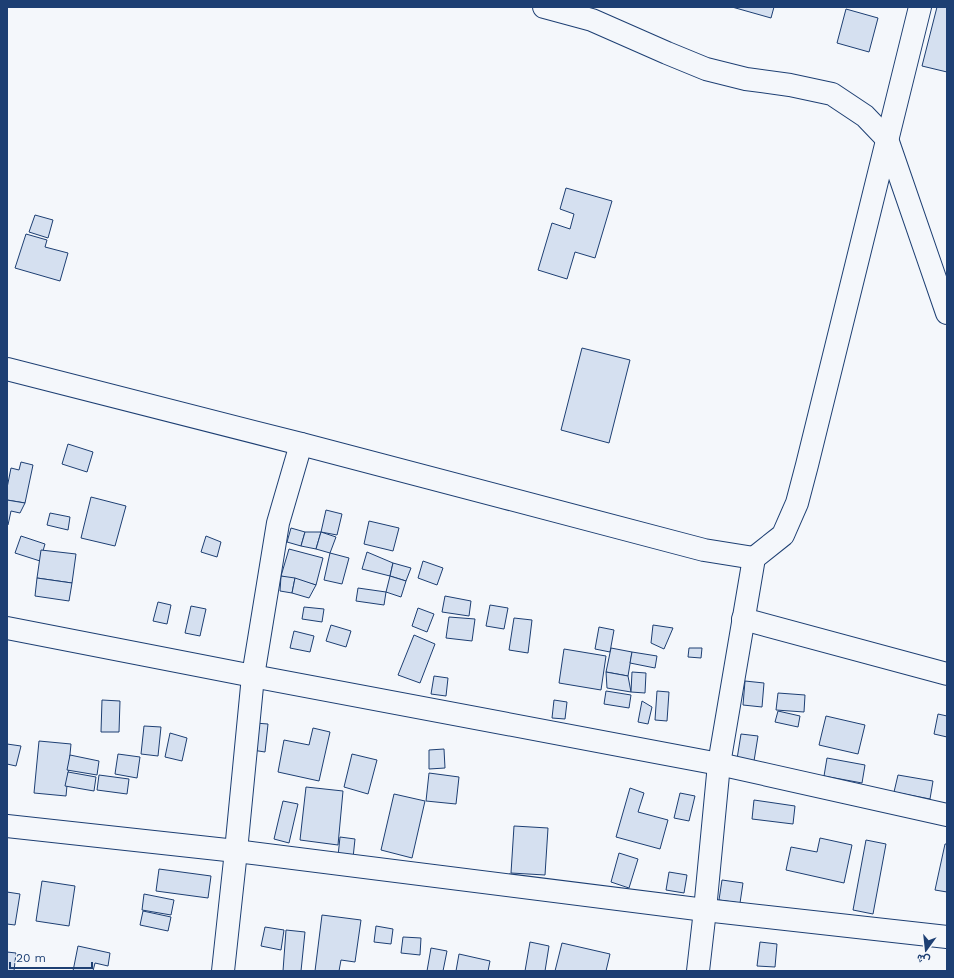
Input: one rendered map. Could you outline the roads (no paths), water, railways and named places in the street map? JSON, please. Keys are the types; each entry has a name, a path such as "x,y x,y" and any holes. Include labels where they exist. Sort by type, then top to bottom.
{"street":[{"path":"544,7 592,20 706,69 746,79 790,85 832,94 865,116 888,139 947,313"},
{"path":"698,971 720,764 754,558 783,535 797,503 920,7"},
{"path":"7,370 301,444 704,550 754,558"},
{"path":"223,971 253,676 278,523 301,444"},
{"path":"743,619 947,674"},
{"path":"7,628 720,764 947,815"},
{"path":"7,826 236,851 705,910 947,937"}]}
